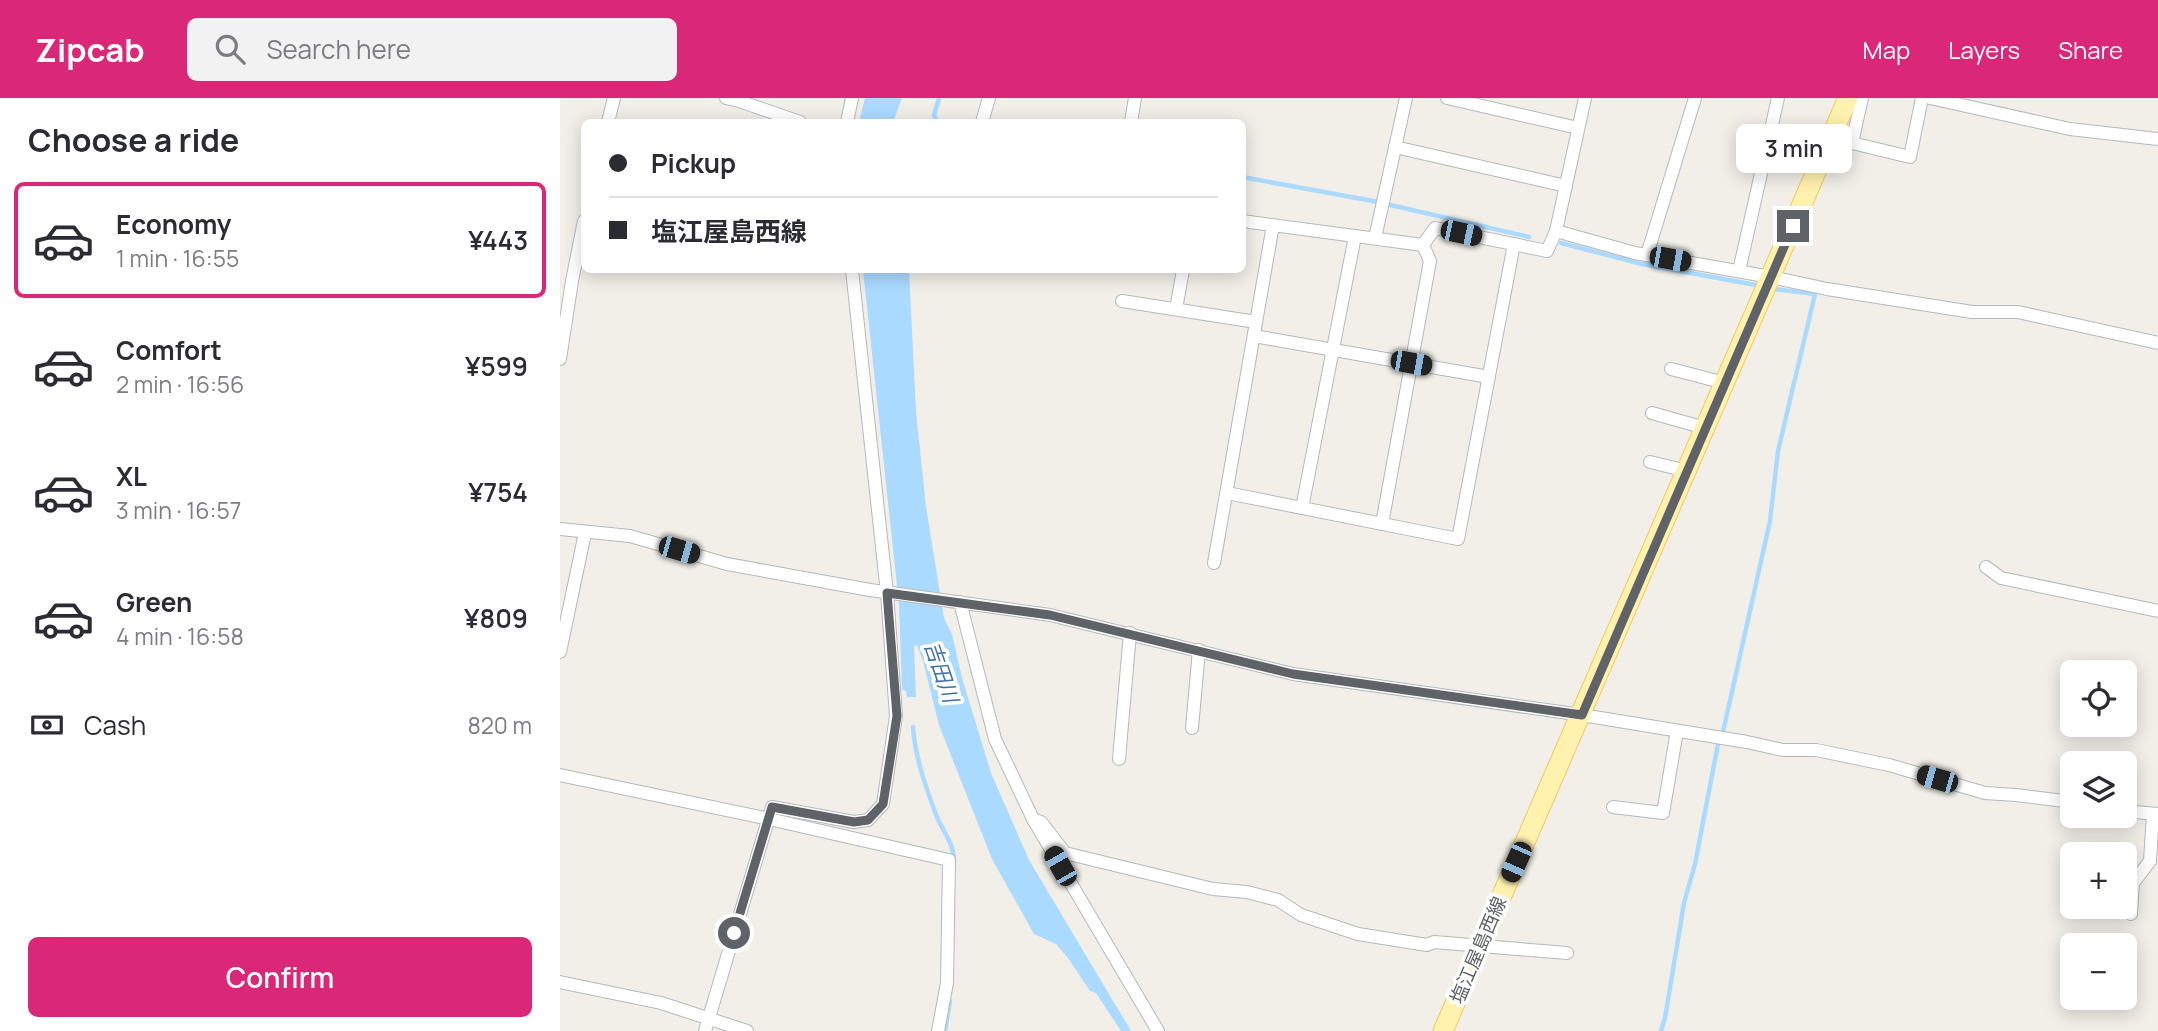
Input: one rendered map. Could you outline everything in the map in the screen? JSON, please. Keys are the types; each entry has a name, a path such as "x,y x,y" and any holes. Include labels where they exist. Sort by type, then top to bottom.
{"main road":[{"name":"塩江屋島西線","path":"1443,1031 1848,98"}],"street":[{"path":"609,119 614,98"},
{"path":"726,98 791,119"},
{"path":"847,119 852,98"},
{"path":"983,119 989,98"},
{"path":"1132,119 1135,98"},
{"path":"1375,238 1406,98"},
{"path":"1447,98 1578,128"},
{"path":"1423,245 1434,228 1547,251 1556,231 1585,98"},
{"path":"1647,255 1695,98"},
{"path":"1739,271 1778,98"},
{"path":"1862,98 1853,143 1910,157 1922,98"},
{"path":"1930,98 2070,129 2158,139"},
{"path":"1395,147 1566,186"},
{"path":"1246,222 1423,245"},
{"path":"1214,563 1273,225"},
{"path":"1556,231 1647,255 1739,271 1768,283 1827,289 1972,312 2018,312 2158,343"},
{"path":"560,359 581,236"},
{"path":"1302,508 1355,236"},
{"path":"1227,493 1458,539 1514,244"},
{"path":"1382,524 1430,261 1423,245"},
{"path":"706,1025 772,807 854,822 868,820 883,804 897,716 890,593 852,273"},
{"path":"1176,309 1182,273"},
{"path":"1122,301 1256,322"},
{"path":"1254,336 1489,377"},
{"path":"1671,369 1725,383"},
{"path":"1652,413 1705,428"},
{"path":"1650,462 1687,471"},
{"path":"560,529 630,536 727,564 890,593 1050,615 1293,674 1582,715 1783,750 1815,750 1889,765 1985,793 2060,800"},
{"path":"560,652 585,533"},
{"path":"1986,567 2001,578 2158,611"},
{"path":"955,601 995,739 1033,819 1158,1031"},
{"path":"1119,759 1130,633"},
{"path":"1192,728 1199,650"},
{"path":"1613,807 1663,813 1677,731"},
{"path":"560,775 948,860 947,983 938,1031"},
{"path":"2137,812 2155,814 2150,861 2137,878"},
{"path":"1033,819 1041,822 1065,853 1213,889 1247,892 1278,900 1301,915 1358,934 1427,945 1434,942 1567,953"},
{"path":"560,982 662,1003 706,1025 747,1031"}],"water":[{"path":"865,98 902,98 894,119 860,119"},
{"name":"吉田川","path":"863,273 909,273 916,412 926,507 944,618 952,634 962,678 991,773 1029,860 1131,1031 1121,1031 1096,993 1090,991 1056,944 1034,934 992,859 939,725 917,645 914,646 916,697 907,697 906,691 902,690 899,604"}],"waterway":[{"path":"936,119 934,115 939,98"},
{"path":"1246,178 1373,201 1529,237"},
{"path":"1561,243 1642,264 1761,286"},
{"path":"1661,1031 1684,903 1695,864 1718,744 1723,732 1770,521 1778,451 1815,294 1773,289"},
{"path":"913,727 924,781 950,843 954,863"},
{"path":"945,1031 950,1001"}],"route":[{"path":"734,933 772,807 854,822 868,820 883,804 897,716 887,593 1050,615 1293,674 1582,715 1793,226"}]}
